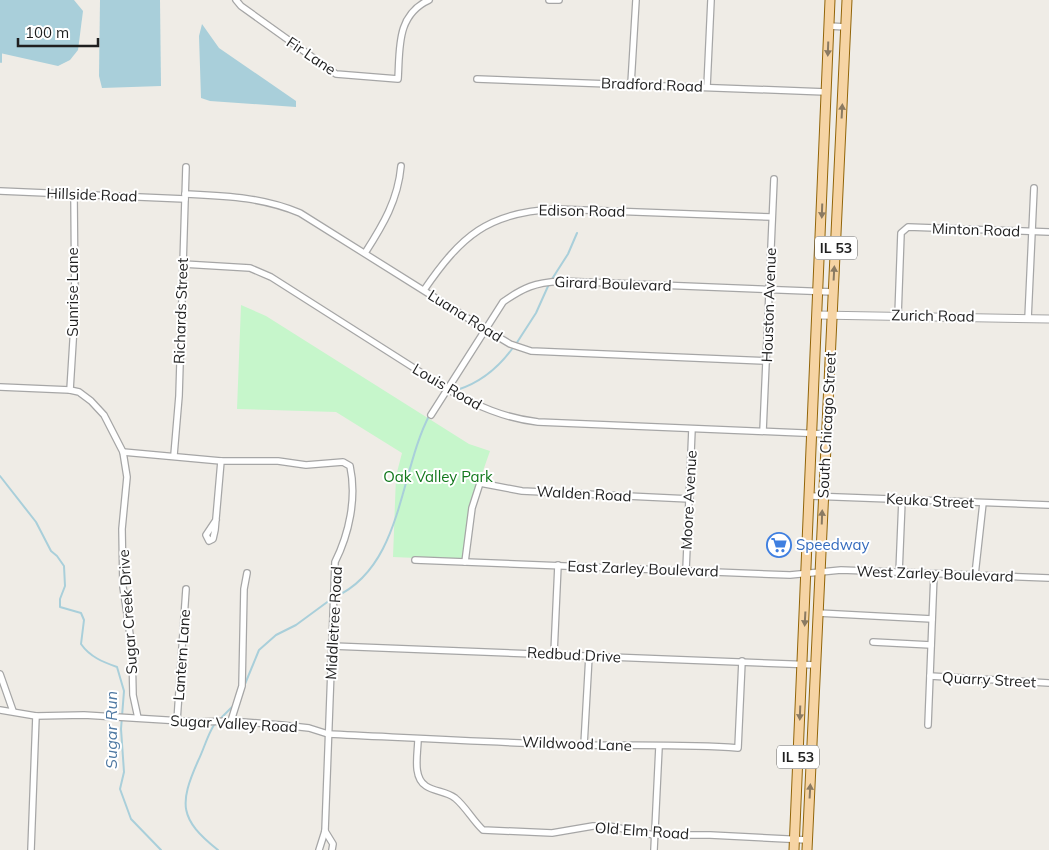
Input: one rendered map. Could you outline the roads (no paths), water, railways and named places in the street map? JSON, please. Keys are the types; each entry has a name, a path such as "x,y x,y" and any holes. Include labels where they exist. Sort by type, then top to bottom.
{"main road":[{"name":"South Chicago Street","path":"794,850 830,0"},
{"name":"South Chicago Street","path":"807,850 847,0"}],"street":[{"name":"Fir Lane","path":"236,0 241,6 336,74 398,79 402,29 407,17 428,0"},
{"path":"548,0 559,0"},
{"path":"631,84 636,0"},
{"path":"708,87 711,0"},
{"path":"829,26 846,27"},
{"name":"Bradford Road","path":"476,79 826,92"},
{"path":"365,253 389,213 399,182 401,166"},
{"name":"Richards Street","path":"174,456 186,167"},
{"name":"Houston Avenue","path":"764,431 774,179"},
{"path":"1028,318 1034,188"},
{"name":"Hillside Road","path":"0,192 185,197"},
{"name":"Sunrise Lane","path":"70,390 75,309 74,195"},
{"name":"Luana Road","path":"185,197 238,196 278,203 300,213 510,344 532,351 767,361"},
{"name":"Edison Road","path":"424,290 447,257 463,240 489,224 532,210 556,209 772,217"},
{"name":"Minton Road","path":"898,316 901,232 908,227 1049,232"},
{"name":"Louis Road","path":"183,264 250,268 271,277 447,389 480,407 517,419 692,429 826,434"},
{"name":"Girard Boulevard","path":"431,416 503,302 519,291 536,283 560,281 834,292"},
{"name":"Zurich Road","path":"818,315 1049,319"},
{"name":"Sugar Creek Drive","path":"0,386 80,392 104,415 123,452 127,477 122,529 123,587 132,648 135,718"},
{"name":"Moore Avenue","path":"686,570 692,429"},
{"name":"Middletree Road","path":"123,452 221,460 278,461 306,465 343,462 350,466 352,475 349,527 335,562 325,831 319,850"},
{"path":"216,520 221,460"},
{"name":"Walden Road","path":"465,562 472,508 480,482 522,491 690,499"},
{"name":"Keuka Street","path":"810,496 1049,505"},
{"path":"899,573 902,500"},
{"path":"975,575 983,503"},
{"name":"East Zarley Boulevard","path":"415,560 820,573"},
{"path":"554,653 558,566"},
{"name":"West Zarley Boulevard","path":"820,573 841,570 1049,578"},
{"path":"231,721 242,686 244,589 247,573"},
{"path":"928,725 934,574"},
{"name":"Lantern Lane","path":"177,721 186,589"},
{"path":"818,613 932,619"},
{"path":"873,642 931,646"},
{"name":"Redbud Drive","path":"332,646 554,653 816,665"},
{"path":"584,745 589,656"},
{"name":"Wildwood Lane","path":"328,734 584,745 659,747 694,745 738,748 742,661"},
{"path":"0,674 13,711"},
{"name":"Quarry Street","path":"930,676 1049,683"},
{"name":"Sugar Valley Road","path":"0,710 36,716 112,716 177,721 231,721 310,728 328,734"},
{"path":"31,850 36,716"},
{"name":"Old Elm Road","path":"418,739 417,770 420,779 426,786 448,793 457,800 483,830 552,833 593,826 609,826 654,835 710,835 807,840"},
{"path":"654,850 659,747"},
{"name":"Middletree Road","path":"325,831 333,844 332,850"}],"water":[{"path":"0,0 74,0 83,11 78,50 70,60 58,66 0,53"},
{"path":"100,0 160,0 161,86 102,88 99,76"},
{"path":"202,24 219,48 296,101 296,107 210,101 201,98 199,36"}],"waterway":[{"path":"1,53 1,62"},
{"path":"552,279 568,254 577,233"},
{"path":"516,344 536,313 549,284"},
{"path":"457,390 487,374 512,349"},
{"path":"335,597 357,583 374,563 387,541 420,437 430,414"},
{"name":"Sugar Run","path":"0,476 36,522 51,551 64,566 65,586 60,599 60,607 81,613 84,620 81,644 93,656 117,667 124,691 121,729 124,772 120,789 131,819 161,850"},
{"path":"245,684 259,650 276,635 296,625 330,600"},
{"path":"222,717 232,707"},
{"path":"214,725 192,776 186,800 186,810 196,829 218,850"}],"place":[{"name":"Speedway","path":"779,545"}],"park label":[{"name":"Oak Valley Park","path":"438,477"}]}
